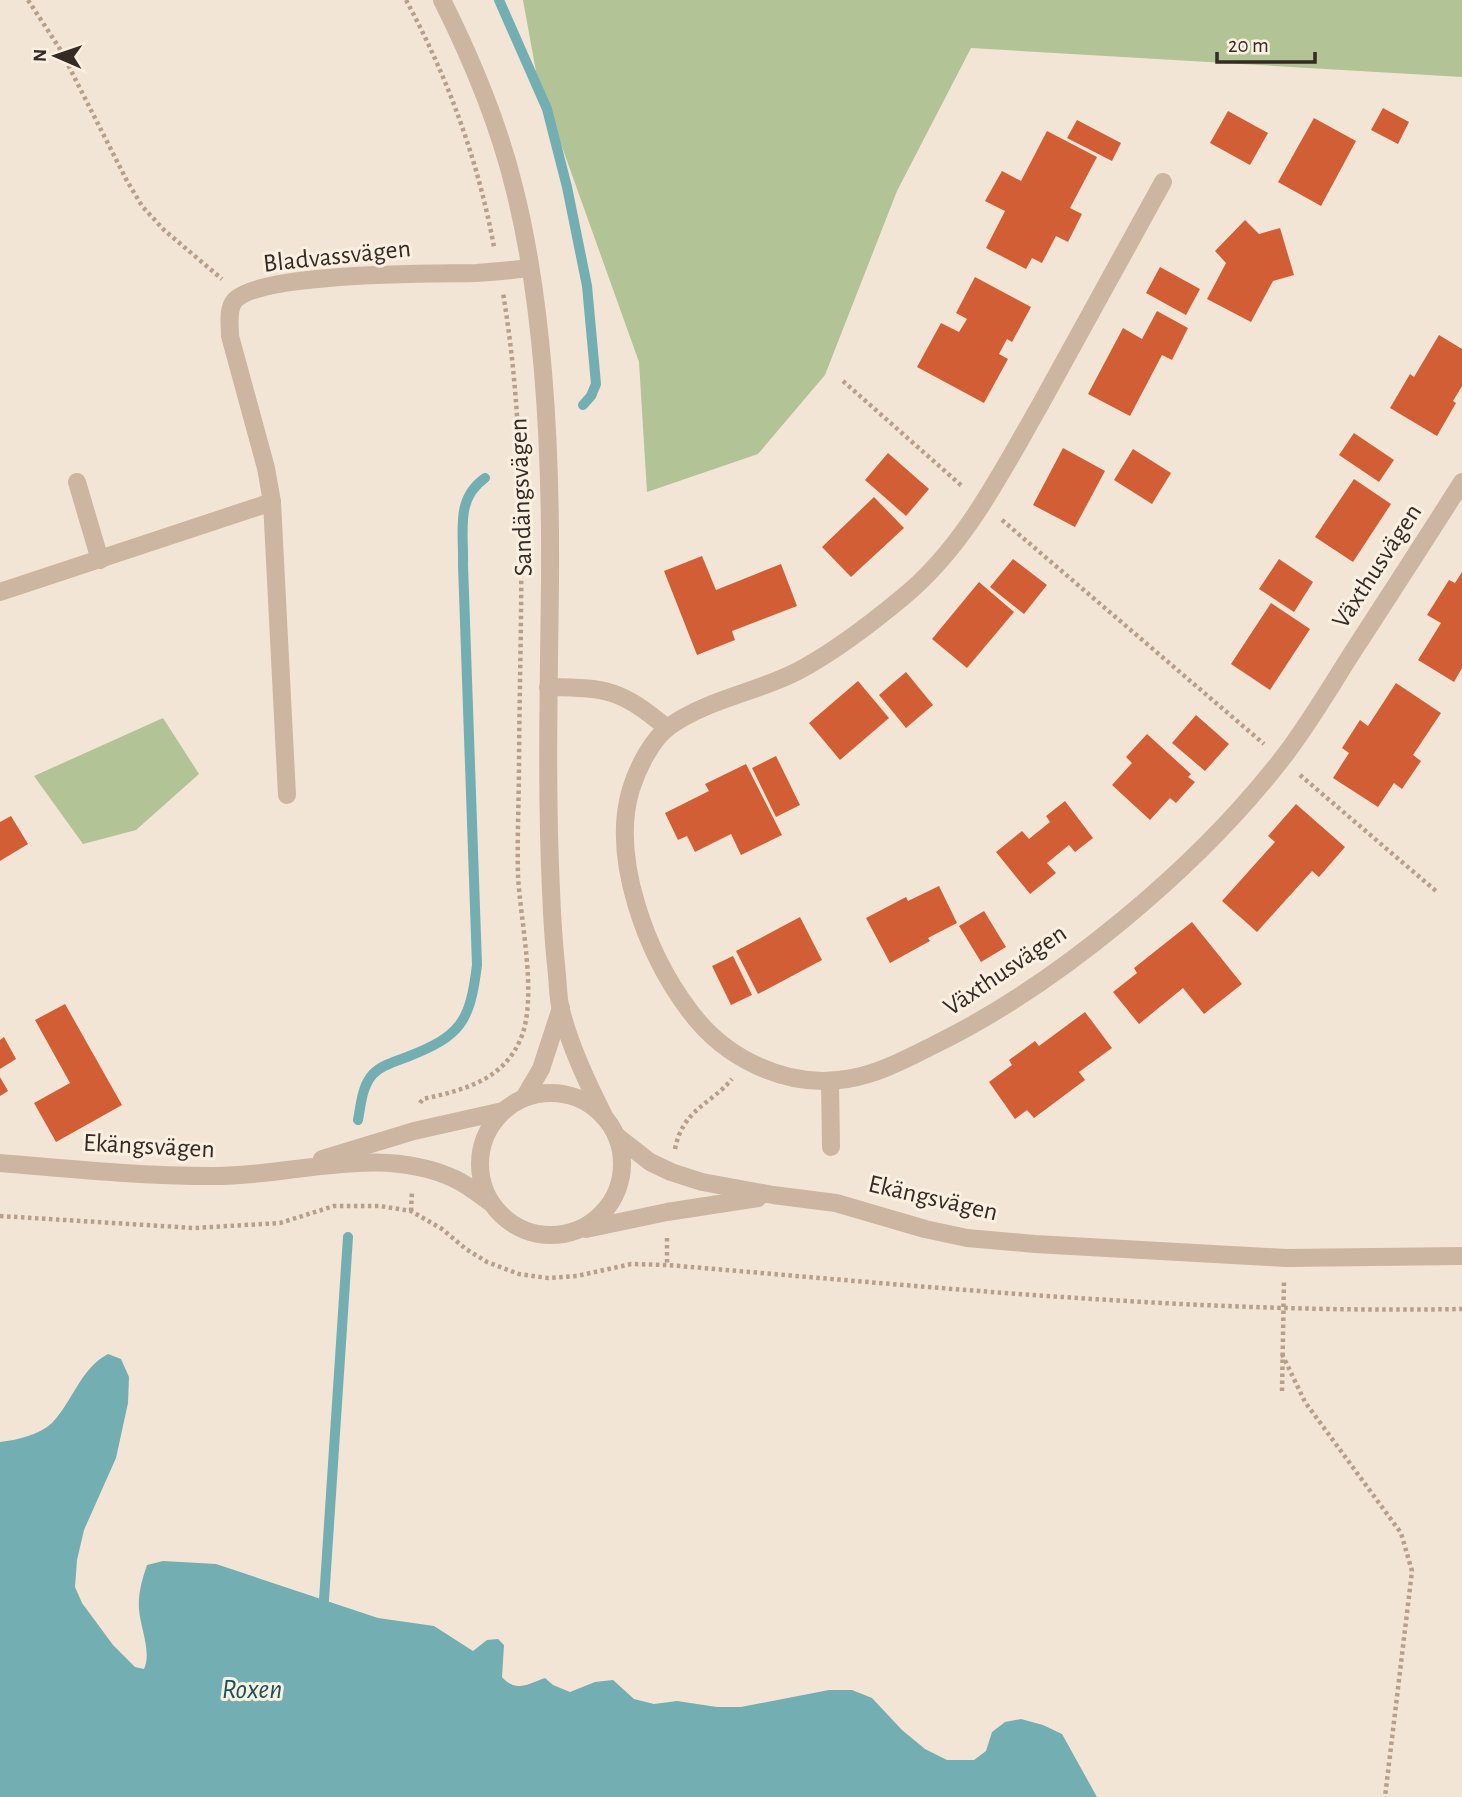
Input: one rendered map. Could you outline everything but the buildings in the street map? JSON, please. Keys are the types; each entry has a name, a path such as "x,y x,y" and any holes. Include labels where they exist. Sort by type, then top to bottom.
{"street":[{"name":"Sandängsvägen","path":"442,0 477,72 495,125 514,186 530,268 544,391 550,483 548,687 553,933 561,1008 585,1079 604,1116"},
{"name":"Växthusvägen","path":"1163,181 984,505 936,565 905,596 814,662 791,675 691,715 667,728 638,771 630,792 625,839 638,906 650,943 667,977 701,1026 722,1047 746,1061 803,1079 830,1081 869,1074 936,1044 1014,1000 1066,964 1176,872 1238,810 1282,760 1462,482"},
{"name":"Bladvassvägen","path":"287,795 272,502 266,468 230,336 229,313 233,301 261,287 318,279 391,274 499,272 530,268"},
{"path":"77,482 100,560"},
{"path":"0,592 272,502"},
{"path":"548,687 593,687 612,692 628,698 667,728"},
{"name":"Sandängsvägen","path":"524,1098 541,1069 561,1008"},
{"path":"830,1081 831,1147"},
{"path":"545,1093 581,1099 604,1116 618,1137 623,1166 616,1193 600,1216 576,1231 549,1236 535,1234 510,1223 491,1203 481,1180 480,1155 488,1131 503,1111 524,1098 545,1093"},
{"name":"Ekängsvägen","path":"295,1168 414,1131 503,1111"},
{"name":"Ekängsvägen","path":"618,1137 650,1163 702,1182 836,1203 925,1229 967,1238 1286,1258 1462,1256"},
{"name":"Ekängsvägen","path":"0,1163 216,1177 295,1168 384,1163 413,1166 456,1180 491,1203"},
{"name":"Ekängsvägen","path":"576,1231 667,1212 773,1195"}],"path":[{"path":"28,0 60,49 142,206 164,230 221,278 238,298"},
{"path":"406,0 429,41 466,136 483,195 509,333 521,492 518,874 528,991 522,1035 507,1063 481,1083 423,1099 416,1112"},
{"path":"843,381 1436,891"},
{"path":"0,1216 194,1228 280,1223 334,1206 380,1206 411,1211 487,1262 519,1275 548,1278 577,1276 631,1264 667,1265 1038,1296 1282,1309 1462,1309"},
{"path":"1282,1391 1282,1309 1286,1258"},
{"path":"1282,1354 1305,1402 1401,1533 1412,1571 1385,1797"}],"green space":[{"path":"523,0 1462,0 1462,77 971,48 897,191 825,375 758,454 647,492 639,362 537,77"},
{"path":"163,718 199,774 136,830 83,844 34,776"}],"water":[{"name":"Roxen","path":"108,1354 121,1359 129,1377 128,1403 116,1458 84,1530 77,1560 75,1587 82,1603 113,1645 135,1667 144,1669 147,1655 139,1603 147,1565 163,1561 216,1564 378,1618 434,1626 473,1651 487,1640 498,1639 504,1645 502,1677 517,1686 545,1678 553,1685 570,1692 595,1682 613,1680 634,1699 654,1704 677,1701 717,1707 741,1707 829,1690 852,1690 872,1698 902,1730 925,1749 947,1760 974,1760 986,1751 992,1732 1005,1722 1021,1719 1062,1734 1097,1797 0,1797 0,1442 28,1436 52,1423 90,1368"}],"waterway":[{"path":"499,0 547,109 567,187 587,286 596,384 583,405"},
{"path":"358,1120 364,1090 373,1074 451,1034 466,1014 471,1000 477,965 462,528 469,496 475,486 485,478"},
{"path":"324,1600 348,1237"}]}
